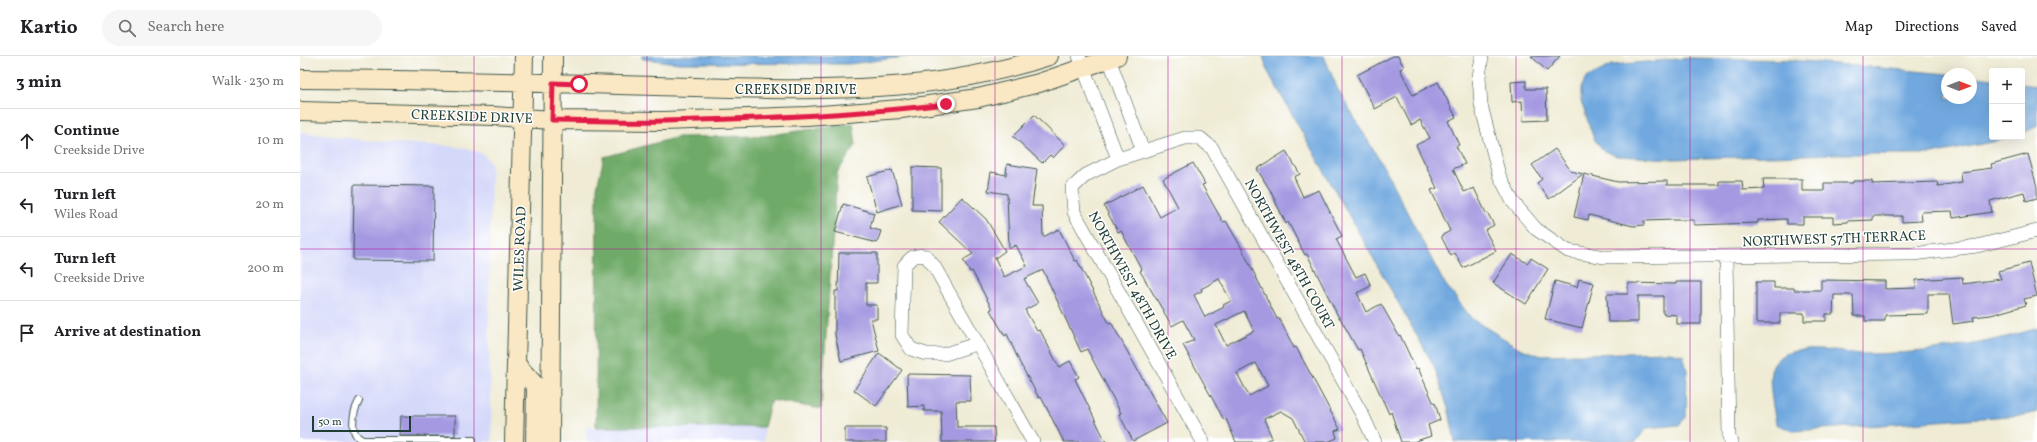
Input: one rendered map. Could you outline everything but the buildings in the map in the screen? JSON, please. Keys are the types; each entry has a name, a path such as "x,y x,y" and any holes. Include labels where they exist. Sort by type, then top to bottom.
{"street":[{"name":"WILES ROAD","path":"514,442 524,56"},
{"path":"550,442 553,56"},
{"name":"CREEKSIDE DRIVE","path":"300,78 523,82 772,90 873,88 958,78 1049,56"},
{"name":"NORTHWEST 57TH TERRACE","path":"1482,56 1479,77 1481,105 1499,174 1513,202 1536,229 1568,251 1605,258 1726,258 1913,254 1977,246 2037,231"},
{"name":"CREEKSIDE DRIVE","path":"300,110 552,120 663,121 753,118 901,109 978,98 1039,83 1081,62 1111,57"},
{"path":"1111,57 1143,151"},
{"path":"1081,62 1118,159"},
{"name":"NORTHWEST 48TH COURT","path":"1143,151 1185,138 1200,138 1212,148 1363,416 1375,442"},
{"name":"NORTHWEST 48TH DRIVE","path":"1143,151 1118,159 1086,174 1072,188 1074,212 1201,441"},
{"path":"976,344 944,354 926,354 911,349 902,335 904,266 911,258 918,254 926,256 934,266 976,344 1033,442"},
{"path":"1726,258 1730,437 1732,442"},
{"path":"516,364 536,386 535,442"}],"lane":[{"path":"359,401 355,408 355,434 358,438 363,440 473,440"}],"shaded area":[{"path":"300,132 382,142 450,146 470,149 483,154 491,163 489,334 492,442 300,442"},
{"path":"586,427 764,427 764,442 586,442"}],"green space":[{"path":"853,123 856,145 837,173 821,409 771,400 764,427 596,427 597,187 604,157 678,137 764,136"}],"water":[{"path":"641,56 911,56 849,64 679,63 643,59"},
{"path":"1263,56 1324,56 1338,90 1383,166 1443,281 1472,319 1521,349 1538,355 1669,352 1683,355 1687,370 1686,417 1679,425 1646,428 1636,442 1455,442 1449,411 1434,366 1268,72"},
{"path":"1690,58 1792,60 1941,73 1941,104 1977,104 1977,77 1989,79 1989,140 2002,140 1932,154 1835,154 1673,159 1617,156 1604,151 1594,139 1581,101 1581,88 1586,78 1612,65"},
{"path":"2025,84 2037,86 2037,126 2025,132"},
{"path":"2037,328 2037,412 2024,415 1793,431 1776,424 1770,383 1772,368 1775,362 1782,356 1792,352 1816,350 1869,354 1928,351 1991,341"}],"route":[{"path":"579,84 553,83 552,120 663,121 807,116 946,104"}]}
